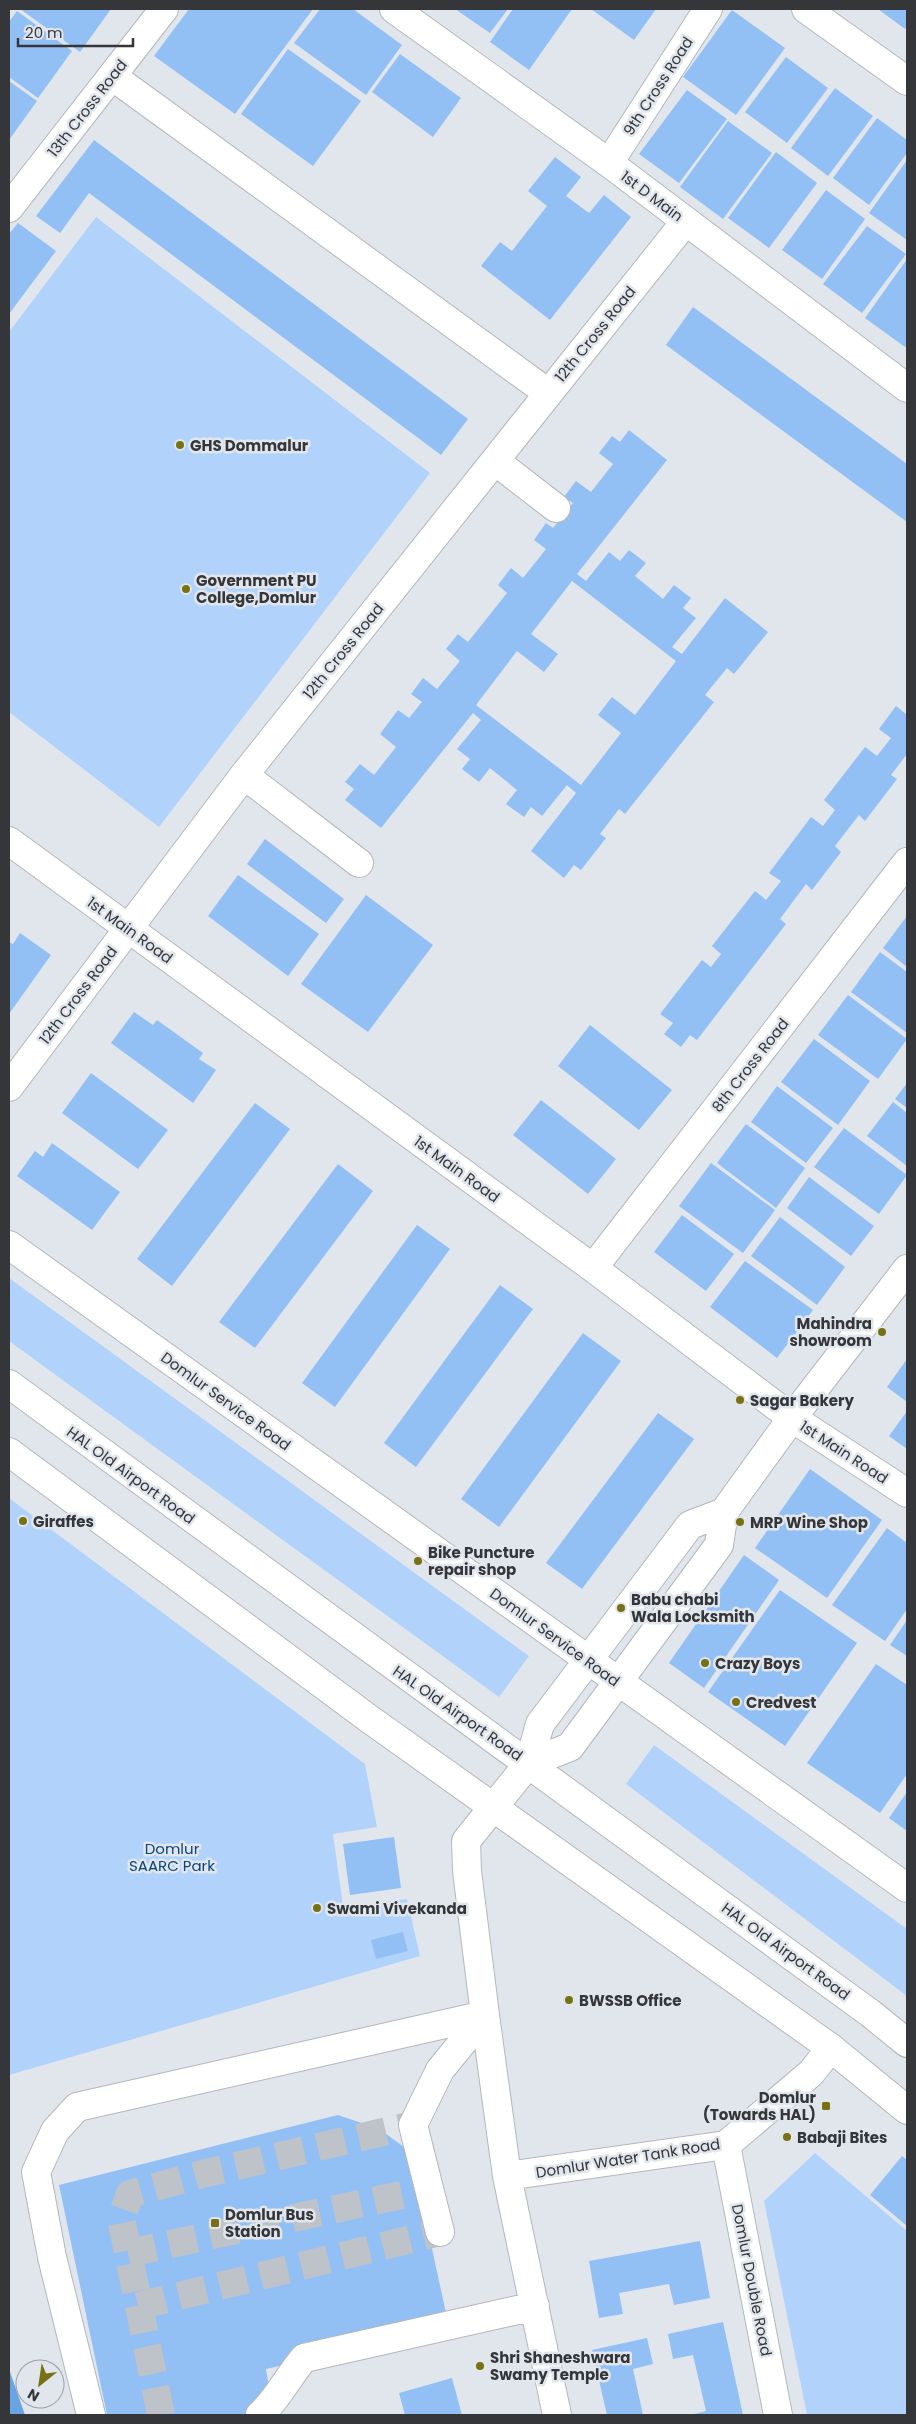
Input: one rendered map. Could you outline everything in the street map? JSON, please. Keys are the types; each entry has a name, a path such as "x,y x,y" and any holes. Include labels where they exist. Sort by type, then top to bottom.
{"street":[{"name":"13th Cross Road","path":"9,208 164,9"},
{"name":"1st D Main","path":"394,9 609,163 907,388"},
{"name":"9th Cross Road","path":"609,163 708,9"},
{"path":"806,9 907,81"},
{"path":"112,76 548,393"},
{"name":"12th Cross Road","path":"9,1087 244,775 686,221"},
{"path":"495,461 556,508"},
{"path":"244,775 359,863"},
{"name":"1st Main Road","path":"9,841 593,1268 792,1418 907,1493"},
{"name":"8th Cross Road","path":"593,1268 907,862"},
{"name":"Domlur Service Road","path":"9,1245 907,1888"},
{"path":"528,1763 570,1747 719,1545 724,1512 792,1418 907,1269"},
{"name":"HAL Old Airport Road","path":"9,1384 400,1672 862,2007 907,2043"},
{"path":"9,1452 368,1718 831,2048 907,2110"},
{"path":"558,2415 507,2176 467,1871 466,1841 528,1763 540,1724 690,1525 724,1512"},
{"path":"91,2415 52,2257 36,2172 54,2131 77,2107 485,2015"},
{"path":"440,2232 413,2124 440,2070 485,2015"},
{"name":"Domlur Water Tank Road","path":"507,2176 726,2144 811,2073 831,2048"},
{"name":"Domlur Double Road","path":"726,2144 778,2415"},
{"path":"260,2415 274,2402 290,2375 304,2358 535,2306"}],"green space":[{"name":"Government PU College,Domlur","path":"96,217 430,473 159,827 9,712 9,332"},
{"path":"9,1278 529,1656 499,1697 9,1341"},
{"name":"Domlur SAARC Park","path":"9,1498 365,1764 377,1827 333,1834 343,1906 407,1899 420,1956 9,2075"},
{"path":"654,1745 907,1929 907,1996 626,1784"},
{"path":"815,2153 907,2231 907,2415 807,2415 764,2201"}],"shaded area":[{"path":"9,2369 15,2386 15,2409 23,2409 25,2415 9,2415"}],"building":[{"path":"20,9 111,9 80,52"},
{"path":"189,9 313,9 235,114 154,56"},
{"path":"320,9 353,9 402,45 366,95 294,43"},
{"path":"455,9 508,9 490,33"},
{"path":"513,9 572,9 529,70 490,42"},
{"path":"591,9 656,9 634,40"},
{"path":"878,9 907,9 907,25 905,29"},
{"path":"732,10 785,48 736,115 683,77"},
{"path":"17,11 72,51 38,98 9,77 9,22"},
{"path":"288,49 361,101 313,166 241,114"},
{"path":"400,54 461,98 433,137 372,92"},
{"path":"786,57 828,88 787,143 745,112"},
{"path":"9,81 37,101 9,140"},
{"path":"835,88 873,116 828,176 791,148"},
{"path":"687,90 727,119 679,183 639,154"},
{"path":"877,118 907,140 907,153 869,205 833,178"},
{"path":"728,121 772,153 723,219 680,187"},
{"path":"94,140 468,419 441,455 89,193 60,233 36,216"},
{"path":"776,152 817,183 769,248 728,218"},
{"path":"555,157 581,177 566,196 589,213 604,195 631,217 550,320 481,266 500,242 512,251 547,206 528,191"},
{"path":"907,160 907,240 869,213"},
{"path":"826,190 865,219 822,279 782,250"},
{"path":"18,223 56,251 9,314 9,234"},
{"path":"867,226 906,254 862,313 823,284"},
{"path":"907,259 907,344 905,347 865,318"},
{"path":"693,307 907,464 907,522 666,345"},
{"path":"629,430 667,460 577,574 586,581 609,552 620,561 629,550 646,563 635,576 663,599 674,585 691,598 683,608 696,618 672,647 682,654 725,598 768,632 734,674 727,668 705,695 714,702 625,814 619,809 600,834 606,838 581,870 574,865 564,878 531,851 576,793 567,785 542,816 531,807 524,817 506,804 517,790 490,768 479,782 462,769 470,759 457,749 481,720 473,713 381,828 345,800 354,789 345,782 360,764 374,775 396,747 380,734 398,710 409,718 422,702 411,694 423,678 437,689 460,661 446,649 458,634 468,642 507,593 498,585 511,568 523,578 546,549 534,540 546,523 553,528 573,503 564,497 576,481 591,492 613,464 599,453 612,436 620,442","holes":["572,581 676,661 635,715 612,697 598,715 621,733 581,785 476,705 517,651 544,672 558,654 531,634"]},
{"path":"896,706 907,715 907,754 891,775 897,779 865,821 859,815 835,846 841,852 812,890 806,884 780,919 786,924 697,1040 690,1035 681,1047 664,1034 673,1023 660,1014 702,960 711,967 721,954 712,946 755,891 766,900 781,881 769,873 811,817 823,826 835,810 824,800 865,747 877,756 891,738 879,729"},
{"path":"265,839 344,899 326,923 247,864"},
{"path":"238,875 319,934 288,976 208,916"},
{"path":"366,895 433,945 368,1032 301,984"},
{"path":"907,916 907,967 883,948"},
{"path":"20,933 51,955 9,1014 9,942 13,944"},
{"path":"880,952 907,972 907,1033 851,992"},
{"path":"848,995 907,1039 878,1079 818,1035"},
{"path":"134,1012 153,1025 157,1020 203,1053 199,1059 216,1070 193,1103 111,1043"},
{"path":"590,1025 672,1090 639,1130 558,1066"},
{"path":"814,1039 870,1081 838,1125 781,1082"},
{"path":"91,1073 168,1130 138,1169 62,1113"},
{"path":"907,1083 907,1108 895,1099"},
{"path":"777,1086 833,1128 806,1163 751,1122"},
{"path":"541,1100 616,1159 588,1194 513,1135"},
{"path":"893,1102 907,1113 907,1166 867,1136"},
{"path":"255,1103 290,1129 172,1286 137,1259"},
{"path":"746,1124 805,1168 776,1208 717,1163"},
{"path":"844,1128 907,1175 879,1214 814,1167"},
{"path":"52,1143 120,1192 92,1230 17,1176 35,1151 43,1157"},
{"path":"711,1163 775,1210 743,1253 679,1206"},
{"path":"338,1164 373,1191 255,1348 219,1322"},
{"path":"809,1177 874,1226 851,1256 787,1208"},
{"path":"682,1215 734,1254 706,1291 654,1252"},
{"path":"780,1217 845,1267 817,1305 751,1256"},
{"path":"417,1225 450,1249 335,1407 302,1383"},
{"path":"745,1261 813,1310 777,1358 710,1307"},
{"path":"500,1285 533,1309 416,1467 384,1443"},
{"path":"583,1333 621,1361 499,1527 461,1499"},
{"path":"907,1359 907,1402 887,1387"},
{"path":"907,1411 907,1449 889,1436"},
{"path":"658,1413 694,1439 582,1589 546,1563"},
{"path":"810,1469 882,1520 827,1598 755,1548"},
{"path":"887,1528 907,1543 907,1609 885,1641 832,1605"},
{"path":"744,1555 779,1580 704,1688 669,1663"},
{"path":"780,1590 857,1643 785,1746 708,1692"},
{"path":"907,1620 907,1656 890,1645"},
{"path":"876,1664 907,1685 907,1774 880,1813 807,1763"},
{"path":"907,1792 907,1831 889,1818"},
{"path":"394,1837 401,1888 350,1895 343,1844"},
{"path":"403,1932 408,1951 376,1959 371,1940"},
{"path":"338,2115 379,2129 411,2152 449,2327 266,2369 273,2412 258,2415 107,2415 59,2185"},
{"path":"902,2156 907,2160 907,2226 870,2195"},
{"path":"700,2241 710,2298 674,2305 669,2284 619,2293 623,2314 599,2318 589,2261"},
{"path":"723,2322 743,2415 690,2415 706,2411 693,2355 673,2359 668,2334"},
{"path":"647,2338 653,2364 633,2369 643,2415 607,2415 592,2350"},
{"path":"452,2378 462,2415 405,2415 399,2393"}],"tunnel":[{"path":"161,2415 121,2218 130,2194 206,2173 413,2125"},
{"path":"128,2253 430,2189"},
{"path":"138,2306 440,2232"}],"place":[{"name":"GHS Dommalur","path":"180,445"},
{"name":"Government PU College,Domlur","path":"186,589"},
{"name":"Mahindra showroom","path":"882,1332"},
{"name":"Sagar Bakery","path":"740,1400"},
{"name":"Giraffes","path":"23,1521"},
{"name":"MRP Wine Shop","path":"740,1522"},
{"name":"Bike Puncture repair shop","path":"418,1561"},
{"name":"Babu chabi Wala Locksmith","path":"621,1608"},
{"name":"Crazy Boys","path":"705,1663"},
{"name":"Credvest","path":"736,1702"},
{"name":"Swami Vivekanda","path":"317,1908"},
{"name":"BWSSB Office","path":"569,2000"},
{"name":"Domlur (Towards HAL)","path":"826,2106"},
{"name":"Babaji Bites","path":"787,2137"},
{"name":"Domlur Bus Station","path":"215,2223"},
{"name":"Shri Shaneshwara Swamy Temple","path":"480,2366"}]}
